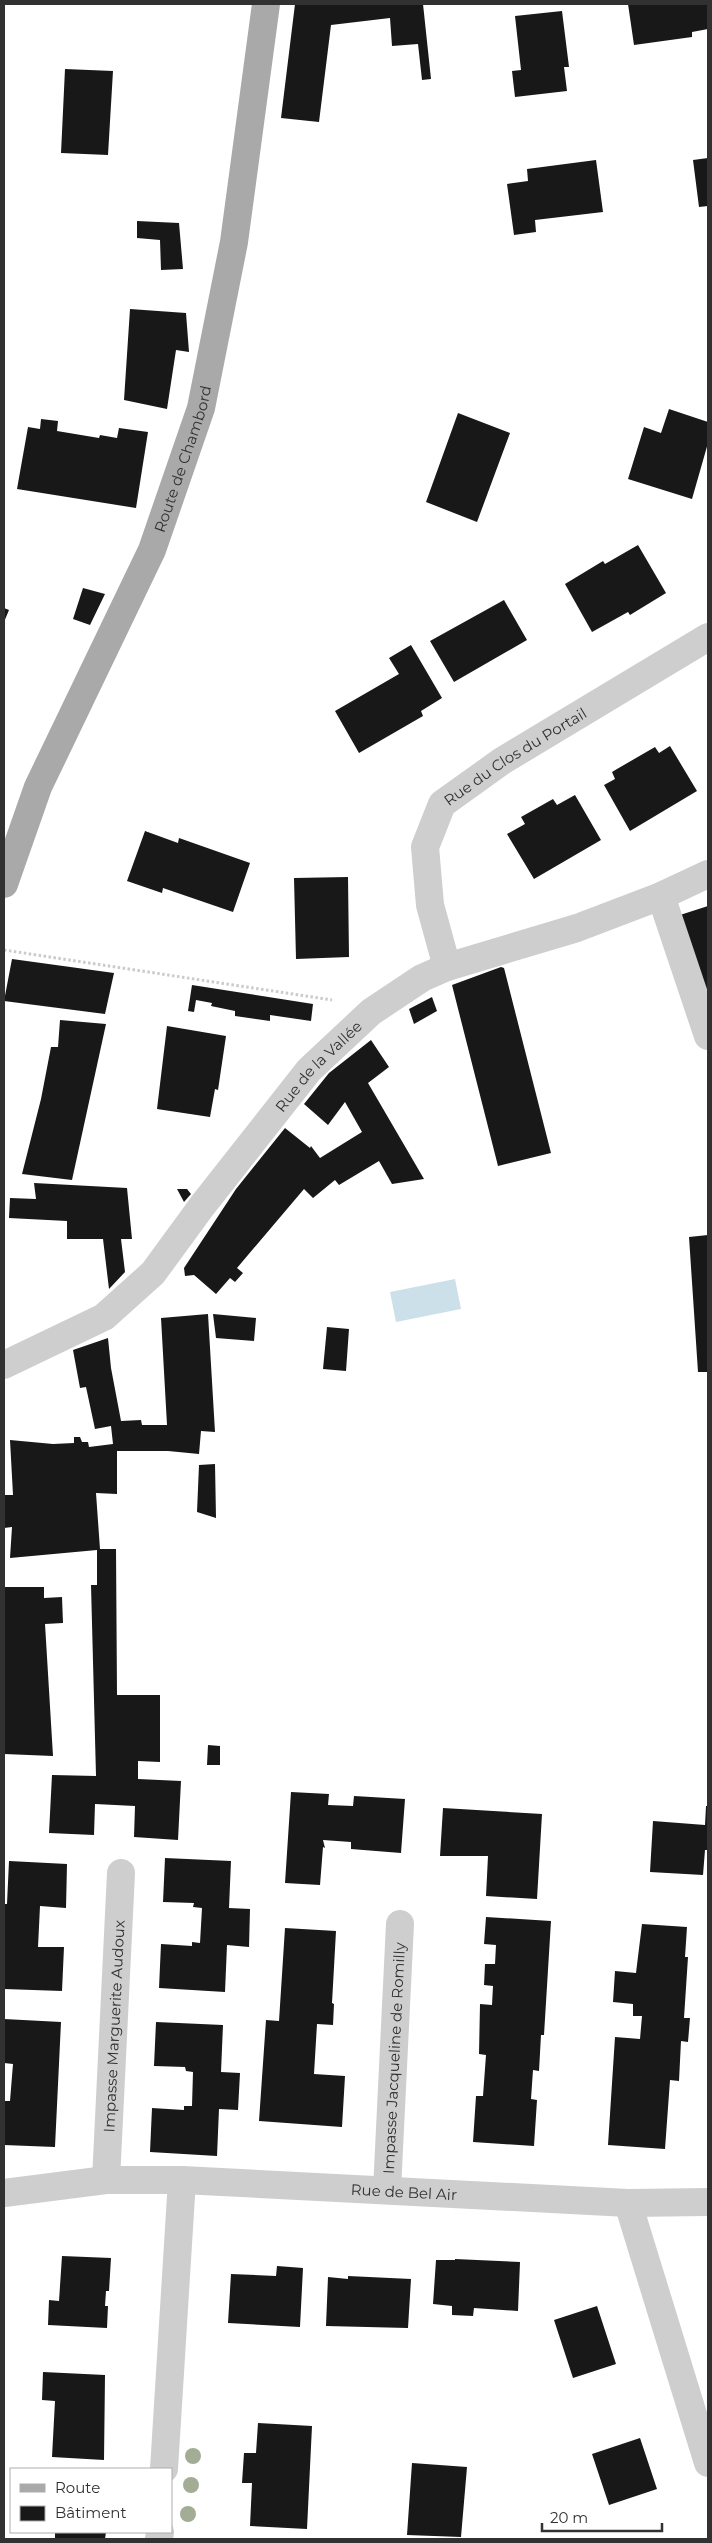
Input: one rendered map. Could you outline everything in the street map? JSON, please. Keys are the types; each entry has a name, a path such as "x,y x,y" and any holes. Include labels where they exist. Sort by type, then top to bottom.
{"main road":[{"name":"Route de Chambord","path":"4,884 38,787 152,550 201,408 234,242 266,4"}],"street":[{"name":"Rue du Clos du Portail","path":"447,967 430,905 426,847 442,804 502,761 708,637"},
{"name":"Rue de la Vallée","path":"4,1365 104,1318 152,1273 309,1070 371,1012 422,978 447,967 577,928 661,896 708,874"},
{"path":"661,896 708,1036"},
{"name":"Impasse Marguerite Audoux","path":"106,2180 121,1873"},
{"name":"Impasse Jacqueline de Romilly","path":"387,2190 400,1924"},
{"name":"Rue de Bel Air","path":"4,2193 106,2180 182,2180 628,2203 708,2202"},
{"path":"164,2468 182,2180"},
{"path":"628,2203 708,2463"}],"path":[{"path":"4,950 339,1001 371,1012"}],"water":[{"path":"455,1279 461,1309 396,1322 390,1292"}],"building":[{"path":"295,4 423,4 431,79 422,80 418,44 392,46 390,18 331,25 319,122 281,118"},
{"path":"628,4 708,4 708,29 692,32 692,37 634,45"},
{"path":"562,11 569,67 564,67 567,91 515,97 512,71 521,70 515,16"},
{"path":"65,69 113,71 108,155 61,153"},
{"path":"708,158 708,206 699,207 693,160"},
{"path":"596,160 603,212 535,220 536,232 514,235 507,184 528,181 527,169"},
{"path":"137,221 179,223 183,269 161,270 160,240 137,238"},
{"path":"130,309 186,313 189,352 176,350 167,409 124,400"},
{"path":"669,409 708,422 708,443 692,499 628,479 644,427 661,433"},
{"path":"458,413 510,433 477,522 426,502"},
{"path":"41,419 58,421 57,431 99,438 100,435 117,438 119,428 148,432 136,508 17,489 28,427 40,429"},
{"path":"638,545 666,593 630,615 628,612 592,632 565,584 603,561 605,564"},
{"path":"83,588 105,594 90,625 73,619"},
{"path":"504,600 527,640 454,682 430,641"},
{"path":"4,608 9,610 4,622"},
{"path":"411,645 442,698 421,711 423,716 359,753 335,711 399,674 389,658"},
{"path":"670,746 697,791 630,831 604,785 615,779 612,772 617,769 655,747 659,753"},
{"path":"575,795 601,840 534,879 507,834 525,824 521,817 553,799 557,805"},
{"path":"145,831 178,843 179,838 250,863 233,912 163,888 162,893 127,881"},
{"path":"348,877 349,957 296,959 294,878"},
{"path":"708,906 708,1000 680,915"},
{"path":"12,959 114,973 105,1014 4,1001"},
{"path":"501,967 504,968 551,1153 498,1166 452,985"},
{"path":"192,985 313,1004 311,1021 270,1015 270,1021 235,1016 235,1011 211,1006 212,1003 196,1000 194,1012 188,1011"},
{"path":"432,997 437,1011 414,1024 409,1009"},
{"path":"60,1020 106,1024 72,1180 22,1174 41,1099 51,1047 58,1047"},
{"path":"167,1026 226,1036 218,1090 215,1089 210,1117 157,1109"},
{"path":"371,1040 389,1067 368,1083 424,1179 392,1184 379,1161 339,1185 335,1180 313,1198 304,1189 237,1268 243,1273 235,1282 230,1278 216,1294 194,1275 185,1276 184,1268 236,1189 285,1128 310,1148 311,1146 320,1158 362,1132 345,1102 328,1125 304,1104 329,1073"},
{"path":"34,1183 127,1188 132,1239 121,1239 125,1272 109,1289 103,1239 67,1239 67,1221 9,1218 10,1198 36,1199"},
{"path":"177,1189 187,1189 191,1194 184,1202"},
{"path":"708,1235 708,1372 698,1372 689,1237"},
{"path":"208,1314 215,1432 201,1431 199,1454 168,1451 117,1451 117,1494 96,1493 100,1549 116,1549 117,1695 160,1695 160,1762 138,1761 138,1779 181,1781 178,1840 134,1837 135,1806 95,1804 94,1835 49,1833 52,1775 96,1776 91,1585 97,1585 97,1550 10,1558 12,1527 4,1528 4,1495 13,1495 10,1440 53,1444 74,1443 74,1437 80,1437 82,1442 88,1442 89,1447 113,1444 111,1426 95,1429 86,1387 80,1388 73,1350 108,1338 111,1368 121,1421 141,1420 142,1425 167,1425 161,1318"},
{"path":"213,1314 256,1318 254,1341 216,1338"},
{"path":"327,1327 349,1329 346,1371 323,1369"},
{"path":"215,1464 216,1518 197,1512 199,1465"},
{"path":"4,1587 44,1587 44,1598 62,1597 63,1623 45,1624 53,1756 4,1754"},
{"path":"208,1745 220,1746 220,1765 207,1765"},
{"path":"291,1792 329,1794 328,1805 353,1806 354,1796 405,1799 401,1853 351,1849 351,1842 323,1840 325,1848 323,1847 320,1885 285,1883"},
{"path":"706,1806 708,1806 708,1850 705,1850 703,1875 650,1872 653,1821 705,1825"},
{"path":"443,1808 542,1814 537,1899 486,1896 488,1856 440,1856"},
{"path":"165,1858 231,1861 229,1908 250,1909 249,1947 227,1945 225,1992 159,1988 161,1944 192,1946 192,1942 200,1943 202,1908 193,1907 194,1903 163,1902"},
{"path":"9,1861 67,1864 66,1908 40,1906 38,1947 64,1947 62,1991 4,1989 4,1904 7,1904"},
{"path":"486,1917 551,1921 544,2035 541,2035 539,2071 533,2070 531,2099 537,2100 534,2146 473,2142 476,2096 483,2096 486,2055 479,2054 480,2004 492,2005 493,1986 484,1985 485,1964 495,1964 496,1945 484,1944"},
{"path":"642,1924 687,1927 685,1957 688,1957 684,2018 690,2018 688,2042 681,2041 679,2081 670,2080 665,2149 608,2145 615,2037 640,2039 642,2016 633,2016 633,2004 613,2002 615,1971 636,1973"},
{"path":"285,1928 336,1931 332,2003 334,2004 333,2025 317,2024 314,2074 345,2076 342,2127 259,2121 266,2020 279,2021"},
{"path":"4,2019 61,2022 55,2147 4,2145 4,2101 10,2101 13,2064 4,2063"},
{"path":"156,2022 223,2025 221,2072 240,2073 238,2110 219,2109 217,2156 150,2152 152,2108 184,2110 184,2106 192,2106 193,2072 186,2071 185,2067 154,2066"},
{"path":"62,2256 111,2258 109,2291 106,2291 105,2306 108,2306 107,2328 48,2325 49,2300 59,2301"},
{"path":"436,2260 520,2262 518,2311 474,2308 473,2316 452,2315 452,2306 433,2304"},
{"path":"277,2266 303,2268 300,2327 228,2323 231,2274 276,2276"},
{"path":"348,2276 411,2279 408,2328 326,2326 328,2277 348,2279"},
{"path":"597,2306 616,2364 573,2378 554,2320"},
{"path":"43,2372 105,2375 104,2460 52,2457 55,2401 42,2400"},
{"path":"258,2423 312,2426 307,2529 250,2526 252,2483 242,2483 244,2453 256,2453"},
{"path":"640,2438 657,2489 609,2505 592,2454"},
{"path":"412,2463 467,2467 461,2537 407,2535"},
{"path":"55,2533 106,2533 105,2539 55,2539"}]}
